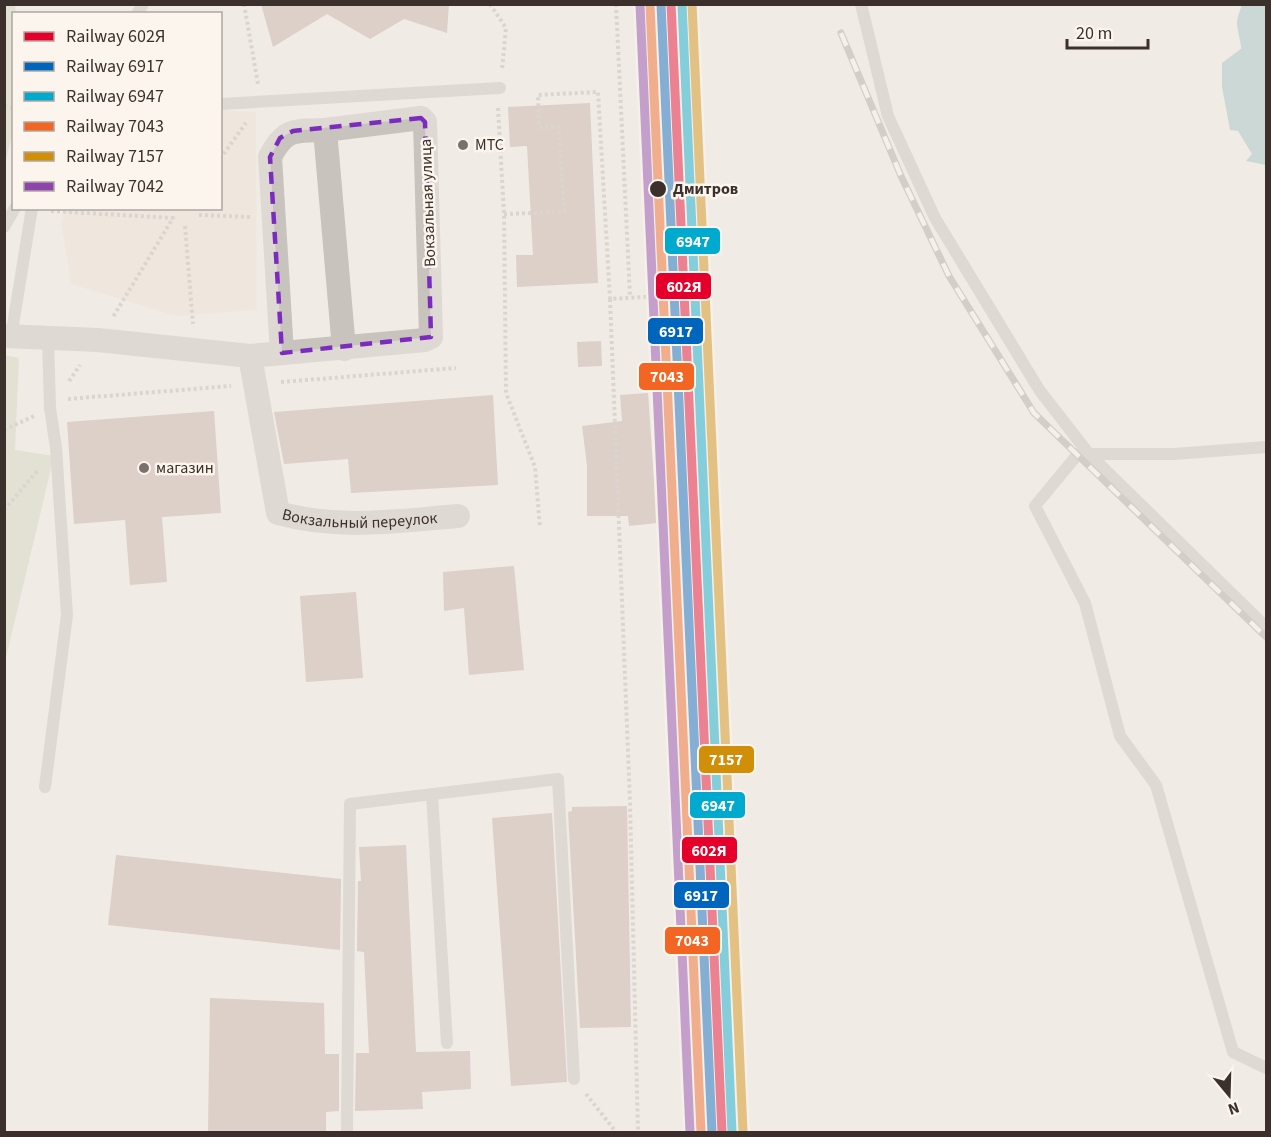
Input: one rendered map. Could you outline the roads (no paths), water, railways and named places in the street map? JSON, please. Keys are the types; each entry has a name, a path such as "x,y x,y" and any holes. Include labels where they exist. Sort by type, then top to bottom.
{"street":[{"name":"Вокзальная улица","path":"7,335 98,340 250,356 344,349 431,337 425,122 421,118 325,130"},
{"path":"282,353 270,157 280,138 293,131 325,130 344,349"},
{"name":"Вокзальный переулок","path":"250,356 278,513 322,523 377,523 458,516"}],"lane":[{"path":"861,4 888,116 935,218 1040,391 1089,454 1266,627"},
{"path":"222,104 500,88"},
{"path":"4,227 14,210"},
{"path":"7,335 32,210"},
{"path":"45,787 67,615 48,338"},
{"path":"1266,447 1174,454 1078,454 1035,506 1085,603 1120,736 1156,785 1233,1052 1266,1068"},
{"path":"347,1132 350,804 558,779 574,1079"},
{"path":"432,794 447,1043"}],"water":[{"path":"1261,23 1266,24 1266,165 1246,161 1252,154 1238,131 1230,130 1222,87 1222,63 1258,36"}],"waterway":[{"path":"1266,8 1261,23 1266,49"}],"railway":[{"path":"841,33 901,176 949,276 1034,413 1266,637"}],"rail line":[{"name":"6917","path":"661,4 712,1132"},
{"name":"602Я","path":"671,4 722,1132"},
{"name":"6947","path":"682,4 732,1132"},
{"name":"7157","path":"692,4 743,1131"},
{"name":"7042","path":"640,5 690,1132"},
{"name":"7043","path":"650,5 701,1132"}],"place":[{"name":"МТС","path":"463,145"},
{"name":"Дмитров","path":"658,189"},
{"name":"магазин","path":"144,468"}]}
